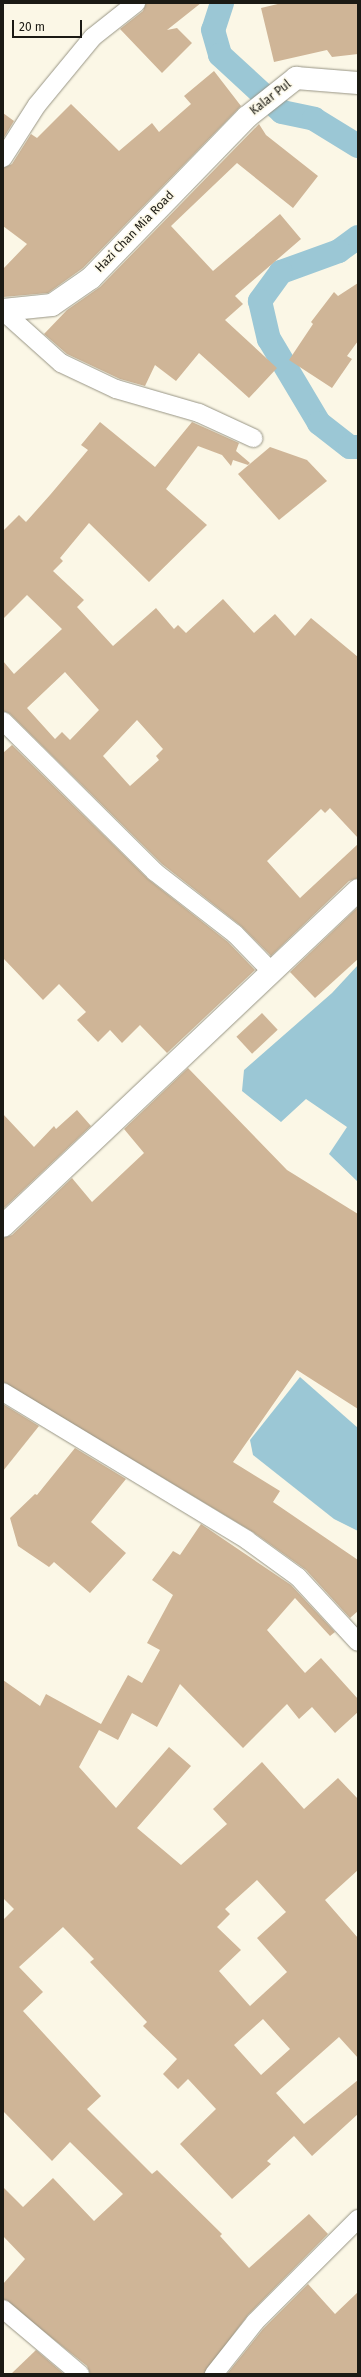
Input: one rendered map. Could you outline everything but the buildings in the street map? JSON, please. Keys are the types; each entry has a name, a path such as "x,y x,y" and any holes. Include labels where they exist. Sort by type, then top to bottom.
{"street":[{"path":"3,158 37,105 93,37 136,3"},
{"name":"Kalar Pul","path":"247,117 296,78 358,83"},
{"name":"Hazi Chan Mia Road","path":"3,311 52,305 91,278 247,117"},
{"path":"3,311 61,363 116,389 199,413 253,438"},
{"path":"3,721 155,872 235,934 272,972"},
{"path":"3,1226 272,972 354,899"},
{"path":"3,1392 247,1540 298,1578 358,1642"},
{"path":"214,2374 255,2322 358,2219"},
{"path":"3,2309 80,2374"}],"water":[{"path":"358,965 358,1182 329,1154 347,1127 306,1099 281,1122 242,1091 244,1070 332,993"},
{"path":"300,1377 358,1428 358,1531 334,1519 253,1455 250,1440"}],"waterway":[{"path":"222,3 213,30 220,55 282,112 314,119 358,146"},
{"path":"358,237 339,251 281,272 260,301 269,339 319,423 350,447 358,447"}]}
